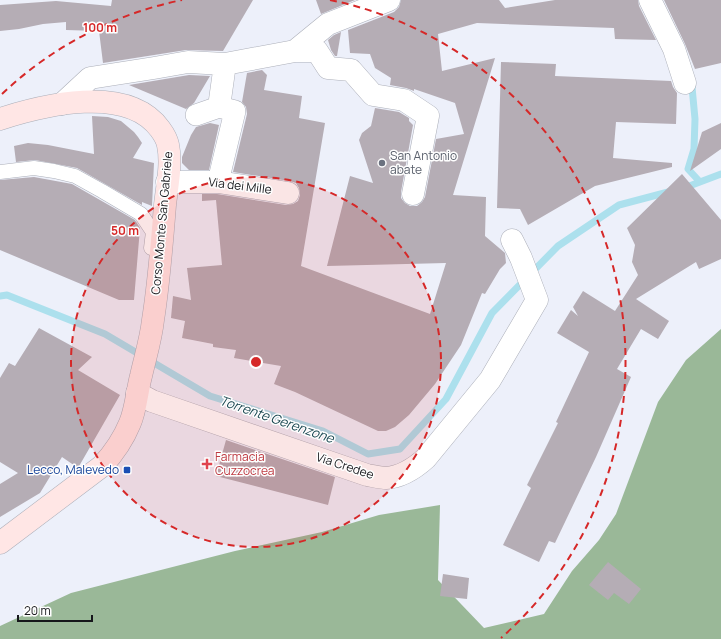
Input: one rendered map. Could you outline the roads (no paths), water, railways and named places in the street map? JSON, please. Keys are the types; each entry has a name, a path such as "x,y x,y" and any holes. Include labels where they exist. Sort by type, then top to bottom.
{"main road":[{"name":"Corso Monte San Gabriele","path":"0,119 30,109 62,104 100,101 117,103 146,116 159,128 168,143 170,160 162,250 153,321 131,422 113,454 102,466 0,543"}],"street":[{"path":"294,51 328,24 389,0"},
{"path":"650,0 674,49 686,83"},
{"path":"62,104 90,78 188,62 225,64 294,51 318,51 328,68 351,70 373,95 404,100 428,116 413,194"},
{"path":"219,107 225,64"},
{"path":"196,115 219,107 235,112 218,182"},
{"name":"Via dei Mille","path":"167,182 218,182 288,193"},
{"name":"Via Credee","path":"137,393 152,401 368,475 386,478 401,475 414,469 426,458 490,380 537,300 532,291 517,249"}],"lane":[{"path":"0,172 34,168 75,176 141,214 153,232 150,268 158,275"}],"waterway":[{"path":"692,87 695,119 694,149 688,169 700,182"},
{"name":"Torrente Gerenzone","path":"684,188 721,174"},
{"name":"Torrente Gerenzone","path":"0,296 7,295 105,334 210,396 323,431 368,454 400,449 446,399 492,313 558,246 619,205 672,191"}],"place":[{"name":"San Antonio abate","path":"382,163"},
{"name":"Farmacia Cuzzocrea","path":"207,464"},
{"name":"Lecco, Malevedo","path":"127,470"}]}
